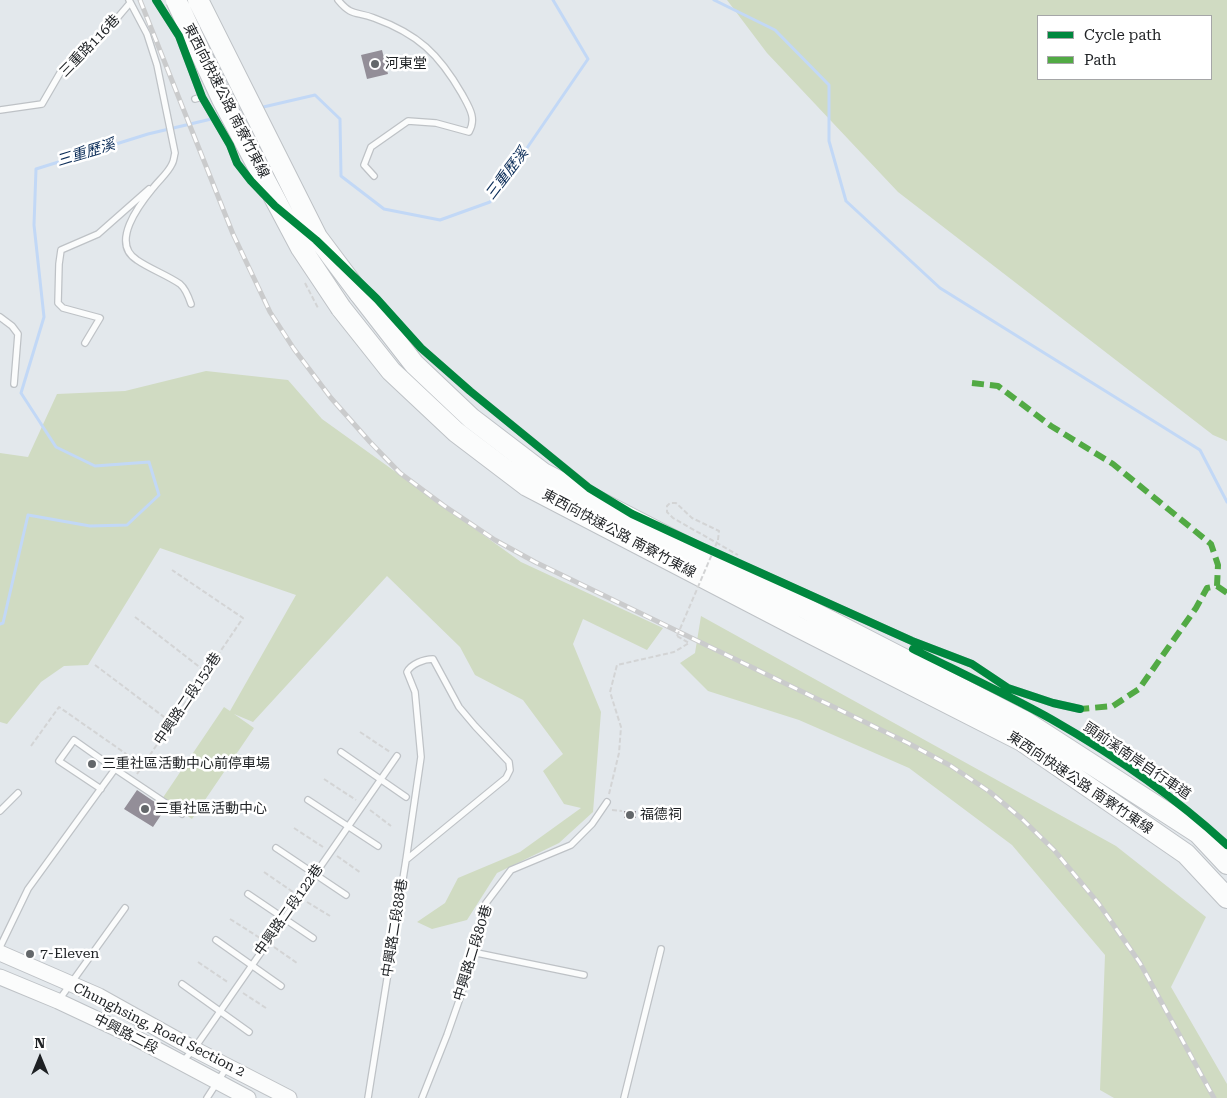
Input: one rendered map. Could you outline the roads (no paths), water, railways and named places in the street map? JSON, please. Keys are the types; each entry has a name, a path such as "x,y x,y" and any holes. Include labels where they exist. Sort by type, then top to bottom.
{"highway":[{"name":"東西向快速公路 南寮竹東線","path":"176,0 222,98 301,248 341,308 391,371 456,432 527,486 1022,741 1186,854 1227,898"},
{"name":"東西向快速公路 南寮竹東線","path":"198,0 317,237 414,364 471,418 543,473 1026,722 1198,833 1227,864"}],"main road":[{"name":"Chunghsing, Road Section 2","path":"0,953 99,996 129,1023 194,1049 289,1098"},
{"name":"中興路二段","path":"0,977 58,1001 129,1023 181,1063 248,1098"}],"lane":[{"path":"156,0 178,36 202,97 230,145 237,164 275,206 316,240 377,299 421,348 470,392 589,488 632,514 748,568 912,641 972,664 1008,688 1053,703 1080,709"},
{"path":"338,0 345,9 352,13 374,18 415,38 432,52 451,74 473,116 473,125 469,132 436,124 408,121 371,147 364,165 374,176"},
{"name":"三重路116巷","path":"0,110 42,104 60,73 101,36 130,2 147,34 157,65 174,141 175,153 173,164 158,182"},
{"path":"195,99 202,97"},
{"path":"167,108 174,106"},
{"path":"158,182 126,229 128,250 133,258 148,268 181,285 191,304"},
{"path":"85,343 100,318 63,308 58,303 59,264 62,250 98,234 158,182"},
{"path":"0,317 12,326 18,334 14,384"},
{"name":"中興路二段88巷","path":"368,1098 421,757 415,692 407,672 414,665 433,659 459,707 474,726 509,762 510,770 506,778 406,860"},
{"path":"101,789 59,761 74,740 182,814"},
{"path":"341,752 406,797"},
{"name":"中興路二段122巷","path":"181,1063 194,1049 396,756"},
{"path":"0,946 28,889 116,769"},
{"path":"0,811 18,793"},
{"path":"308,800 378,846"},
{"name":"中興路二段80巷","path":"422,1098 468,975 472,952 486,903 511,870 571,845 592,824 607,802"},
{"path":"276,848 346,895"},
{"path":"248,894 313,938"},
{"path":"58,1001 125,908"},
{"path":"216,940 281,986"},
{"path":"624,1098 661,949"},
{"path":"472,952 584,976"},
{"path":"182,984 249,1032"},
{"path":"207,1098 228,1065"}],"waterway":[{"name":"三重歷溪","path":"259,108 315,95 340,119 341,176 384,209 440,220 490,202 588,59 553,0"},
{"path":"714,0 775,30 829,85 829,141 846,201 940,288 1200,450 1227,502"},
{"name":"三重歷溪","path":"0,624 3,623 28,515 90,526 127,525 159,495 149,462 95,466 56,447 21,393 44,317 34,225 36,169 148,134 224,116"}],"railway":[{"path":"140,0 233,234 270,312 294,349 331,398 400,473 495,540 535,562 908,743 951,766 990,792 1054,850 1099,904 1140,963 1214,1098"}],"place":[{"name":"河東堂","path":"375,64"},
{"name":"三重社區活動中心前停車場","path":"92,764"},
{"name":"三重社區活動中心","path":"145,809"},
{"name":"福德祠","path":"630,815"},
{"name":"7-Eleven","path":"30,954"}]}
